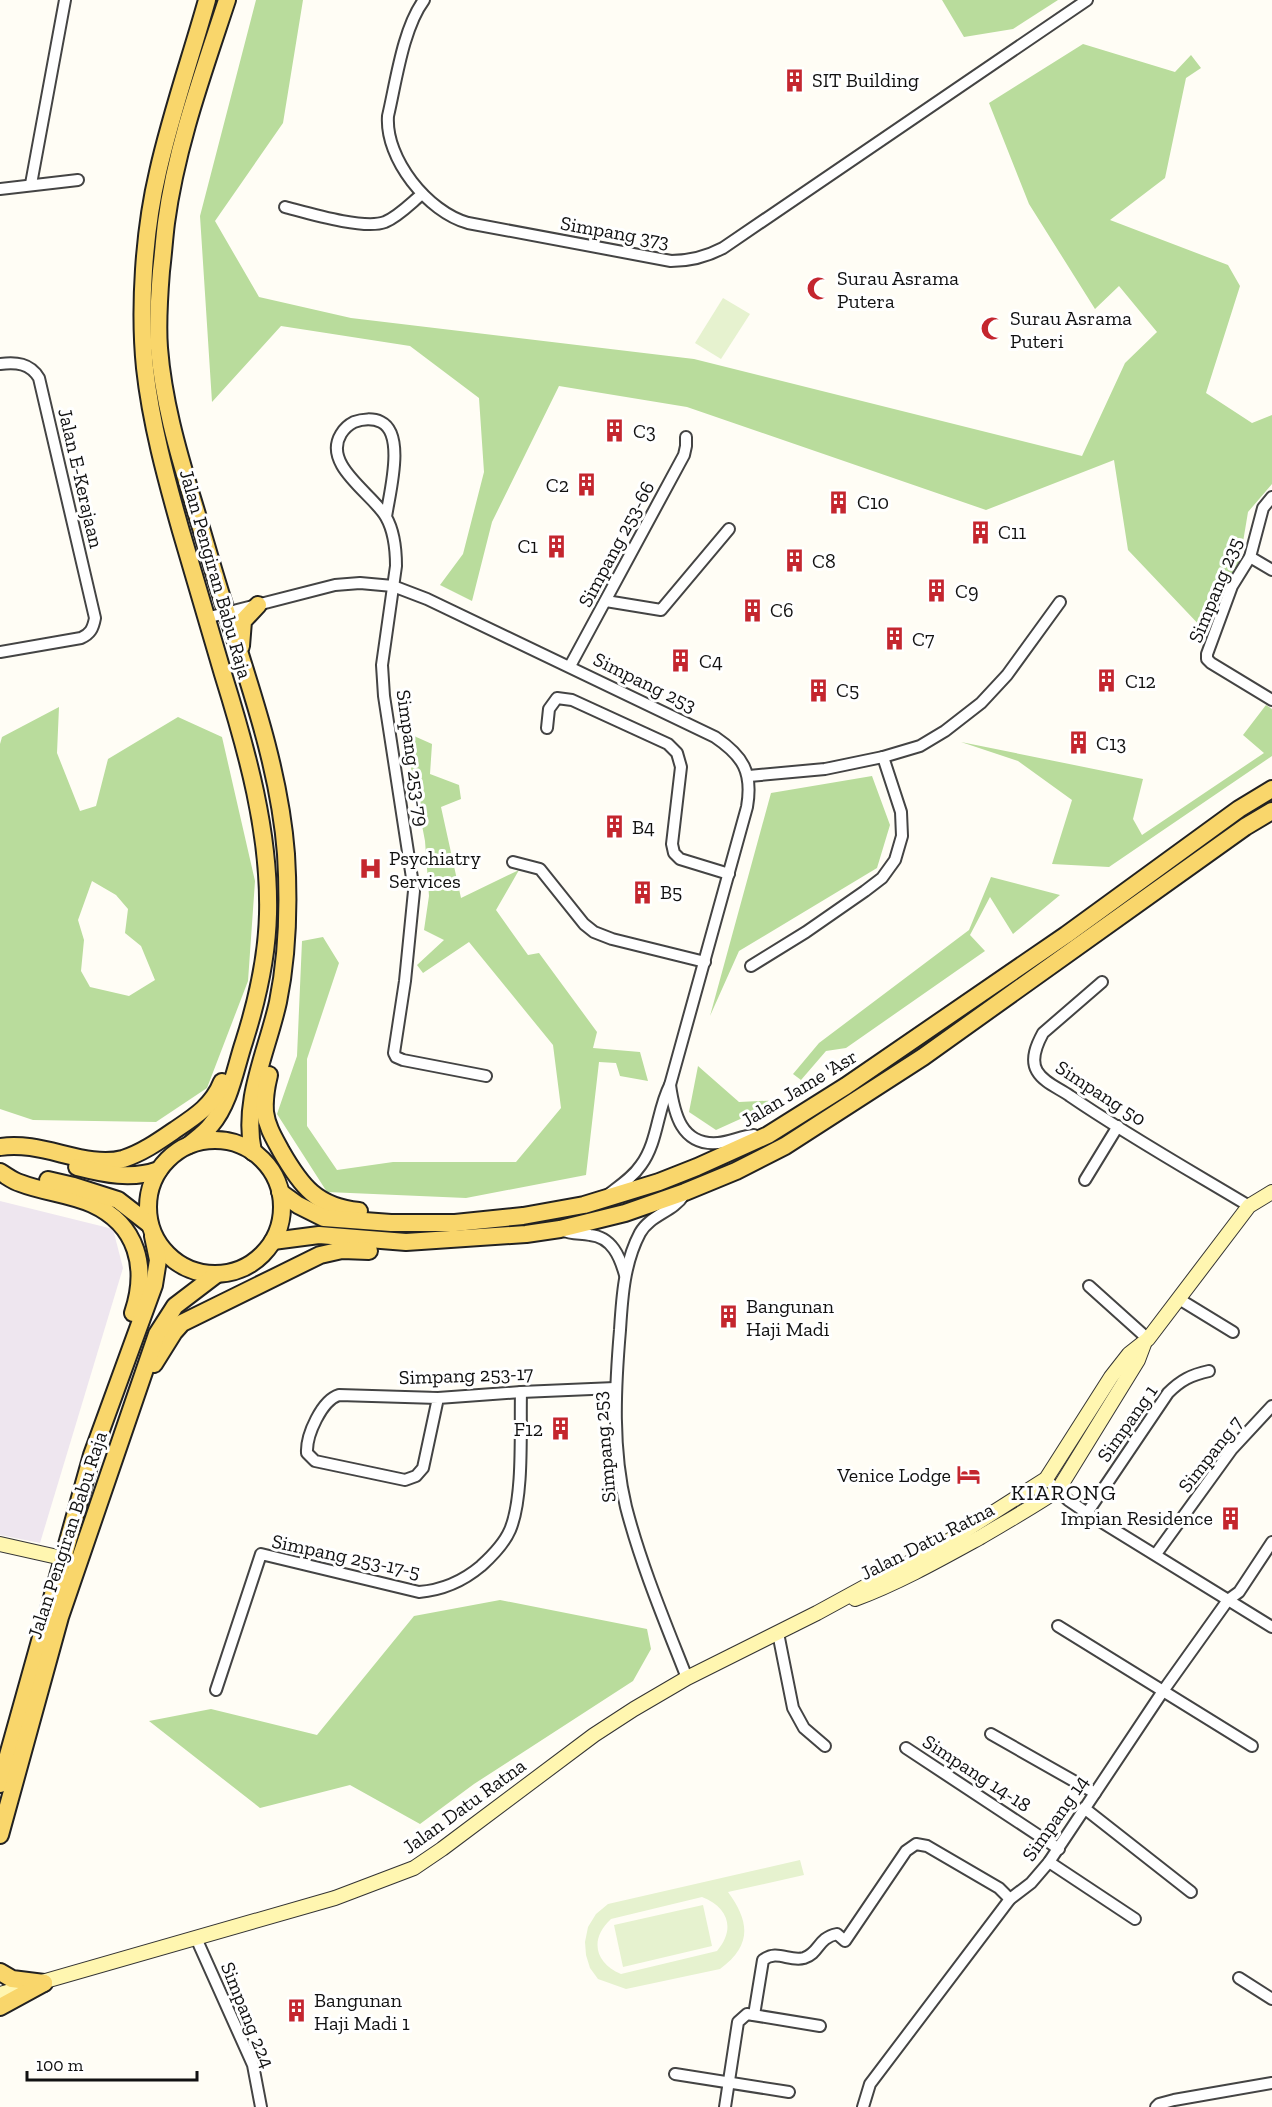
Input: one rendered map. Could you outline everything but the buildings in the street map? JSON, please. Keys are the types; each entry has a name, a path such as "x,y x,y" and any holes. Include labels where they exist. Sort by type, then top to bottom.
{"main road":[{"name":"Jalan Pengiran Babu Raja","path":"189,1145 211,1126 221,1109 256,1005 267,924 268,887 257,805 247,760 167,480 155,429 145,368 142,327 143,283 158,173 207,0"},
{"name":"Jalan Pengiran Babu Raja","path":"227,0 196,96 174,178 166,223 158,321 162,377 173,427 226,612 256,704 279,804 286,850 288,913 278,1001 251,1104 249,1120 253,1152"},
{"path":"241,657 241,626 246,616 258,604"},
{"name":"Jalan Jame 'Asr","path":"280,1192 298,1205 324,1218 367,1222 455,1223 524,1216 584,1205 678,1174 728,1154 768,1135 912,1042 1239,809 1272,789"},
{"name":"Jalan Jame 'Asr","path":"273,1241 319,1235 406,1242 493,1237 560,1229 625,1213 736,1171 786,1146 923,1057 1245,827 1272,811"},
{"path":"278,1001 282,1020 267,1085 265,1112 268,1128 290,1167 315,1197 329,1205 344,1210 407,1215 425,1224"},
{"path":"0,1148 15,1144 32,1146 92,1160 108,1161 122,1159 152,1145 200,1113 215,1097 246,1016 256,1005"},
{"path":"0,1171 101,1194 128,1207 152,1230 165,1252 179,1264 191,1270 217,1274 243,1268 255,1261 273,1241 281,1218 280,1192 270,1170 253,1152 222,1141 202,1141 189,1145 172,1155 152,1182 148,1196 152,1230"},
{"path":"0,1148 100,1173 140,1176 159,1170"},
{"path":"0,1171 20,1183 90,1203 105,1211 123,1227 132,1241 140,1265 141,1284 120,1354 116,1387"},
{"name":"Jalan Datu Ratna","path":"817,1613 874,1592 942,1558 1038,1504 1058,1490 1138,1360 1147,1341 1249,1206 1272,1192"},
{"name":"Jalan Pengiran Babu Raja","path":"0,1784 92,1455 154,1285 158,1260 152,1230"},
{"path":"137,1395 174,1332 192,1317 320,1255 342,1250 388,1251 399,1248 406,1242"},
{"name":"Jalan Pengiran Babu Raja","path":"0,1835 60,1617 157,1334 175,1305 217,1274"},
{"name":"Jalan Datu Ratna","path":"0,1994 334,1898 414,1868 594,1735 687,1678 817,1613 947,1542 1046,1479 1112,1377 1129,1354 1147,1341"},
{"path":"0,1544 62,1558"},
{"path":"0,1971 12,1979 44,1983"},
{"path":"0,2007 44,1983"}],"street":[{"path":"31,184 65,0"},
{"name":"Simpang 373","path":"424,0 416,10 408,31 387,128 397,157 422,194 446,214 468,223 671,261 687,261 723,248 1087,0"},
{"path":"0,189 78,180"},
{"path":"285,207 326,217 376,224 391,219 422,194"},
{"name":"Jalan E-Kerajaan","path":"0,364 27,366 39,378 95,614 92,630 81,638 0,652"},
{"path":"386,517 394,459 394,438 381,422 363,420 352,423 339,437 337,455 345,470 386,517 396,550 393,586"},
{"name":"Simpang 253-66","path":"570,666 684,456 686,437"},
{"name":"Simpang 235","path":"1272,497 1263,508 1250,557 1232,586 1208,647 1208,659 1272,700"},
{"path":"606,601 661,610 729,530"},
{"path":"1250,557 1272,570"},
{"name":"Simpang 253","path":"206,618 335,585 360,583 393,586 428,599 715,736 730,747 742,761 748,777"},
{"name":"Simpang 253-79","path":"393,586 384,650 384,686 414,891 405,981 394,1053 396,1057 403,1060 486,1076"},
{"path":"602,1199 631,1177 642,1164 655,1132 705,962 747,807 750,790 748,777 825,769 883,757 920,746 945,731 981,703 1007,675 1060,602"},
{"path":"547,728 549,709 556,698 572,700 668,744 677,753 681,767 672,844 674,853 680,859 729,873"},
{"path":"751,966 806,932 865,891 882,878 895,860 902,836 901,812 883,757"},
{"path":"513,862 540,869 584,924 594,932 612,939 705,962"},
{"name":"Simpang 50","path":"1102,982 1049,1026 1037,1044 1034,1058 1035,1069 1042,1079 1249,1206"},
{"path":"670,1085 676,1117 683,1129 693,1137 706,1143 717,1143 748,1136 768,1135"},
{"path":"1079,1118 1086,1107"},
{"path":"1085,1180 1118,1126"},
{"name":"Simpang 253","path":"685,1192 681,1199 656,1216 641,1232 625,1276 615,1388 619,1454 626,1506 653,1590 687,1678"},
{"name":"Simpang 253","path":"560,1229 574,1234 591,1234 602,1238 615,1249 625,1276"},
{"path":"1089,1286 1147,1341"},
{"path":"1179,1299 1233,1332"},
{"name":"Simpang 1","path":"1087,1513 1168,1393 1188,1376 1209,1371"},
{"name":"Simpang 253-17","path":"438,1398 423,1468 416,1476 405,1480 315,1461 307,1453 308,1437 323,1408 332,1397 339,1395 438,1398 615,1388"},
{"name":"Simpang 253-17-5","path":"216,1690 261,1554 418,1592 436,1591 463,1580 490,1558 505,1539 516,1509 519,1488 521,1392"},
{"name":"Simpang 7","path":"1156,1554 1232,1449 1272,1406"},
{"path":"1046,1479 1087,1513 1272,1627"},
{"name":"Simpang 14","path":"863,2107 870,2084 1010,1899 1031,1883 1059,1849 1163,1691 1228,1600 1239,1592 1272,1542"},
{"path":"1058,1626 1252,1746"},
{"path":"778,1633 793,1708 804,1728 825,1746"},
{"path":"991,1734 1095,1793"},
{"name":"Simpang 14-18","path":"906,1748 1059,1849"},
{"path":"1084,1808 1191,1892"},
{"path":"754,2016 763,1960 774,1954 802,1959 813,1954 827,1936 837,1935 845,1941 906,1851 916,1844 927,1846 999,1888 1010,1899"},
{"path":"1049,1862 1135,1919"},
{"name":"Simpang 224","path":"196,1938 253,2066 261,2107"},
{"path":"1239,1978 1272,1999"},
{"path":"725,2107 738,2022 747,2014 820,2026"},
{"path":"675,2074 789,2092"},
{"path":"1156,2107 1174,2100 1272,2083"}],"shaded area":[{"path":"0,1201 113,1229 123,1268 40,1543 0,1535"}],"green space":[{"path":"256,0 303,0 283,123 215,221 259,297 351,318 694,359 1082,456 1125,363 1157,332 1119,286 1095,309 1029,204 989,103 1083,44 1175,72 1191,55 1201,68 1186,78 1165,178 1110,220 1228,265 1240,286 1206,393 1252,423 1272,415 1272,484 1248,512 1240,560 1204,630 1128,550 1114,460 986,510 687,407 559,386 492,522 472,601 440,585 463,554 484,472 479,398 410,346 281,326 212,402 200,216"},
{"path":"942,0 1058,0 1013,29 964,37"},
{"path":"723,298 750,314 721,359 695,343"},
{"path":"1266,705 1272,709 1272,756 1109,867 1052,864 1072,800 1018,761 961,742 1143,779 1133,819 1142,835 1264,753 1243,735"},
{"path":"59,707 57,753 80,811 96,806 108,759 178,717 222,737 255,881 248,981 207,1088 156,1122 33,1120 0,1109 0,744 2,737","holes":["92,881 116,895 128,909 125,933 141,946 155,980 129,996 90,987 81,971 84,940 78,920"]},
{"path":"414,736 432,744 430,774 459,785 461,799 441,807 461,898 519,870 496,910 528,955 539,953 597,1032 593,1048 640,1052 648,1081 620,1076 616,1063 599,1062 586,1175 466,1198 327,1192 277,1114 297,1056 302,941 323,937 339,963 307,1059 307,1126 337,1170 393,1162 516,1162 561,1108 553,1045 469,942 423,973 417,965 444,940 424,930 429,896 425,841 407,747"},
{"path":"872,776 890,825 877,868 739,951 710,1016 771,793"},
{"path":"991,877 1060,895 1013,934 990,897 970,935 985,951 846,1048 826,1051 801,1080 793,1074 819,1043 969,930"},
{"path":"698,1066 739,1102 782,1100 716,1130 689,1112"},
{"path":"500,1600 647,1629 651,1649 633,1681 474,1784 420,1824 350,1785 260,1808 149,1721 211,1709 317,1735 414,1616"},
{"path":"800,1860 804,1875 728,1892 741,1913 744,1933 738,1951 720,1969 626,1989 598,1979 590,1968 586,1955 585,1942 588,1927 596,1914 608,1904","holes":["702,1897 711,1901 723,1913 727,1927 723,1943 717,1951 621,1974 605,1964 601,1957 598,1950 600,1934 611,1919"]},
{"path":"703,1905 712,1946 623,1967 614,1925"}],"place":[{"name":"SIT Building","path":"794,80"},
{"name":"Surau Asrama Putera","path":"819,289"},
{"name":"Surau Asrama Puteri","path":"992,329"},
{"name":"C3","path":"615,431"},
{"name":"C2","path":"587,485"},
{"name":"C10","path":"839,502"},
{"name":"C11","path":"980,532"},
{"name":"C1","path":"556,546"},
{"name":"C8","path":"794,561"},
{"name":"C9","path":"937,591"},
{"name":"C6","path":"752,610"},
{"name":"C7","path":"894,639"},
{"name":"C4","path":"681,661"},
{"name":"C12","path":"1107,681"},
{"name":"C5","path":"818,690"},
{"name":"C13","path":"1078,743"},
{"name":"B4","path":"614,827"},
{"name":"Psychiatry Services","path":"371,869"},
{"name":"B5","path":"642,892"},
{"name":"Bangunan Haji Madi","path":"728,1317"},
{"name":"F12","path":"561,1429"},
{"name":"Venice Lodge","path":"969,1475"},
{"name":"Impian Residence","path":"1231,1518"},
{"name":"Bangunan Haji Madi 1","path":"296,2011"}],"district":[{"name":"KIARONG","path":"1064,1492"}]}
